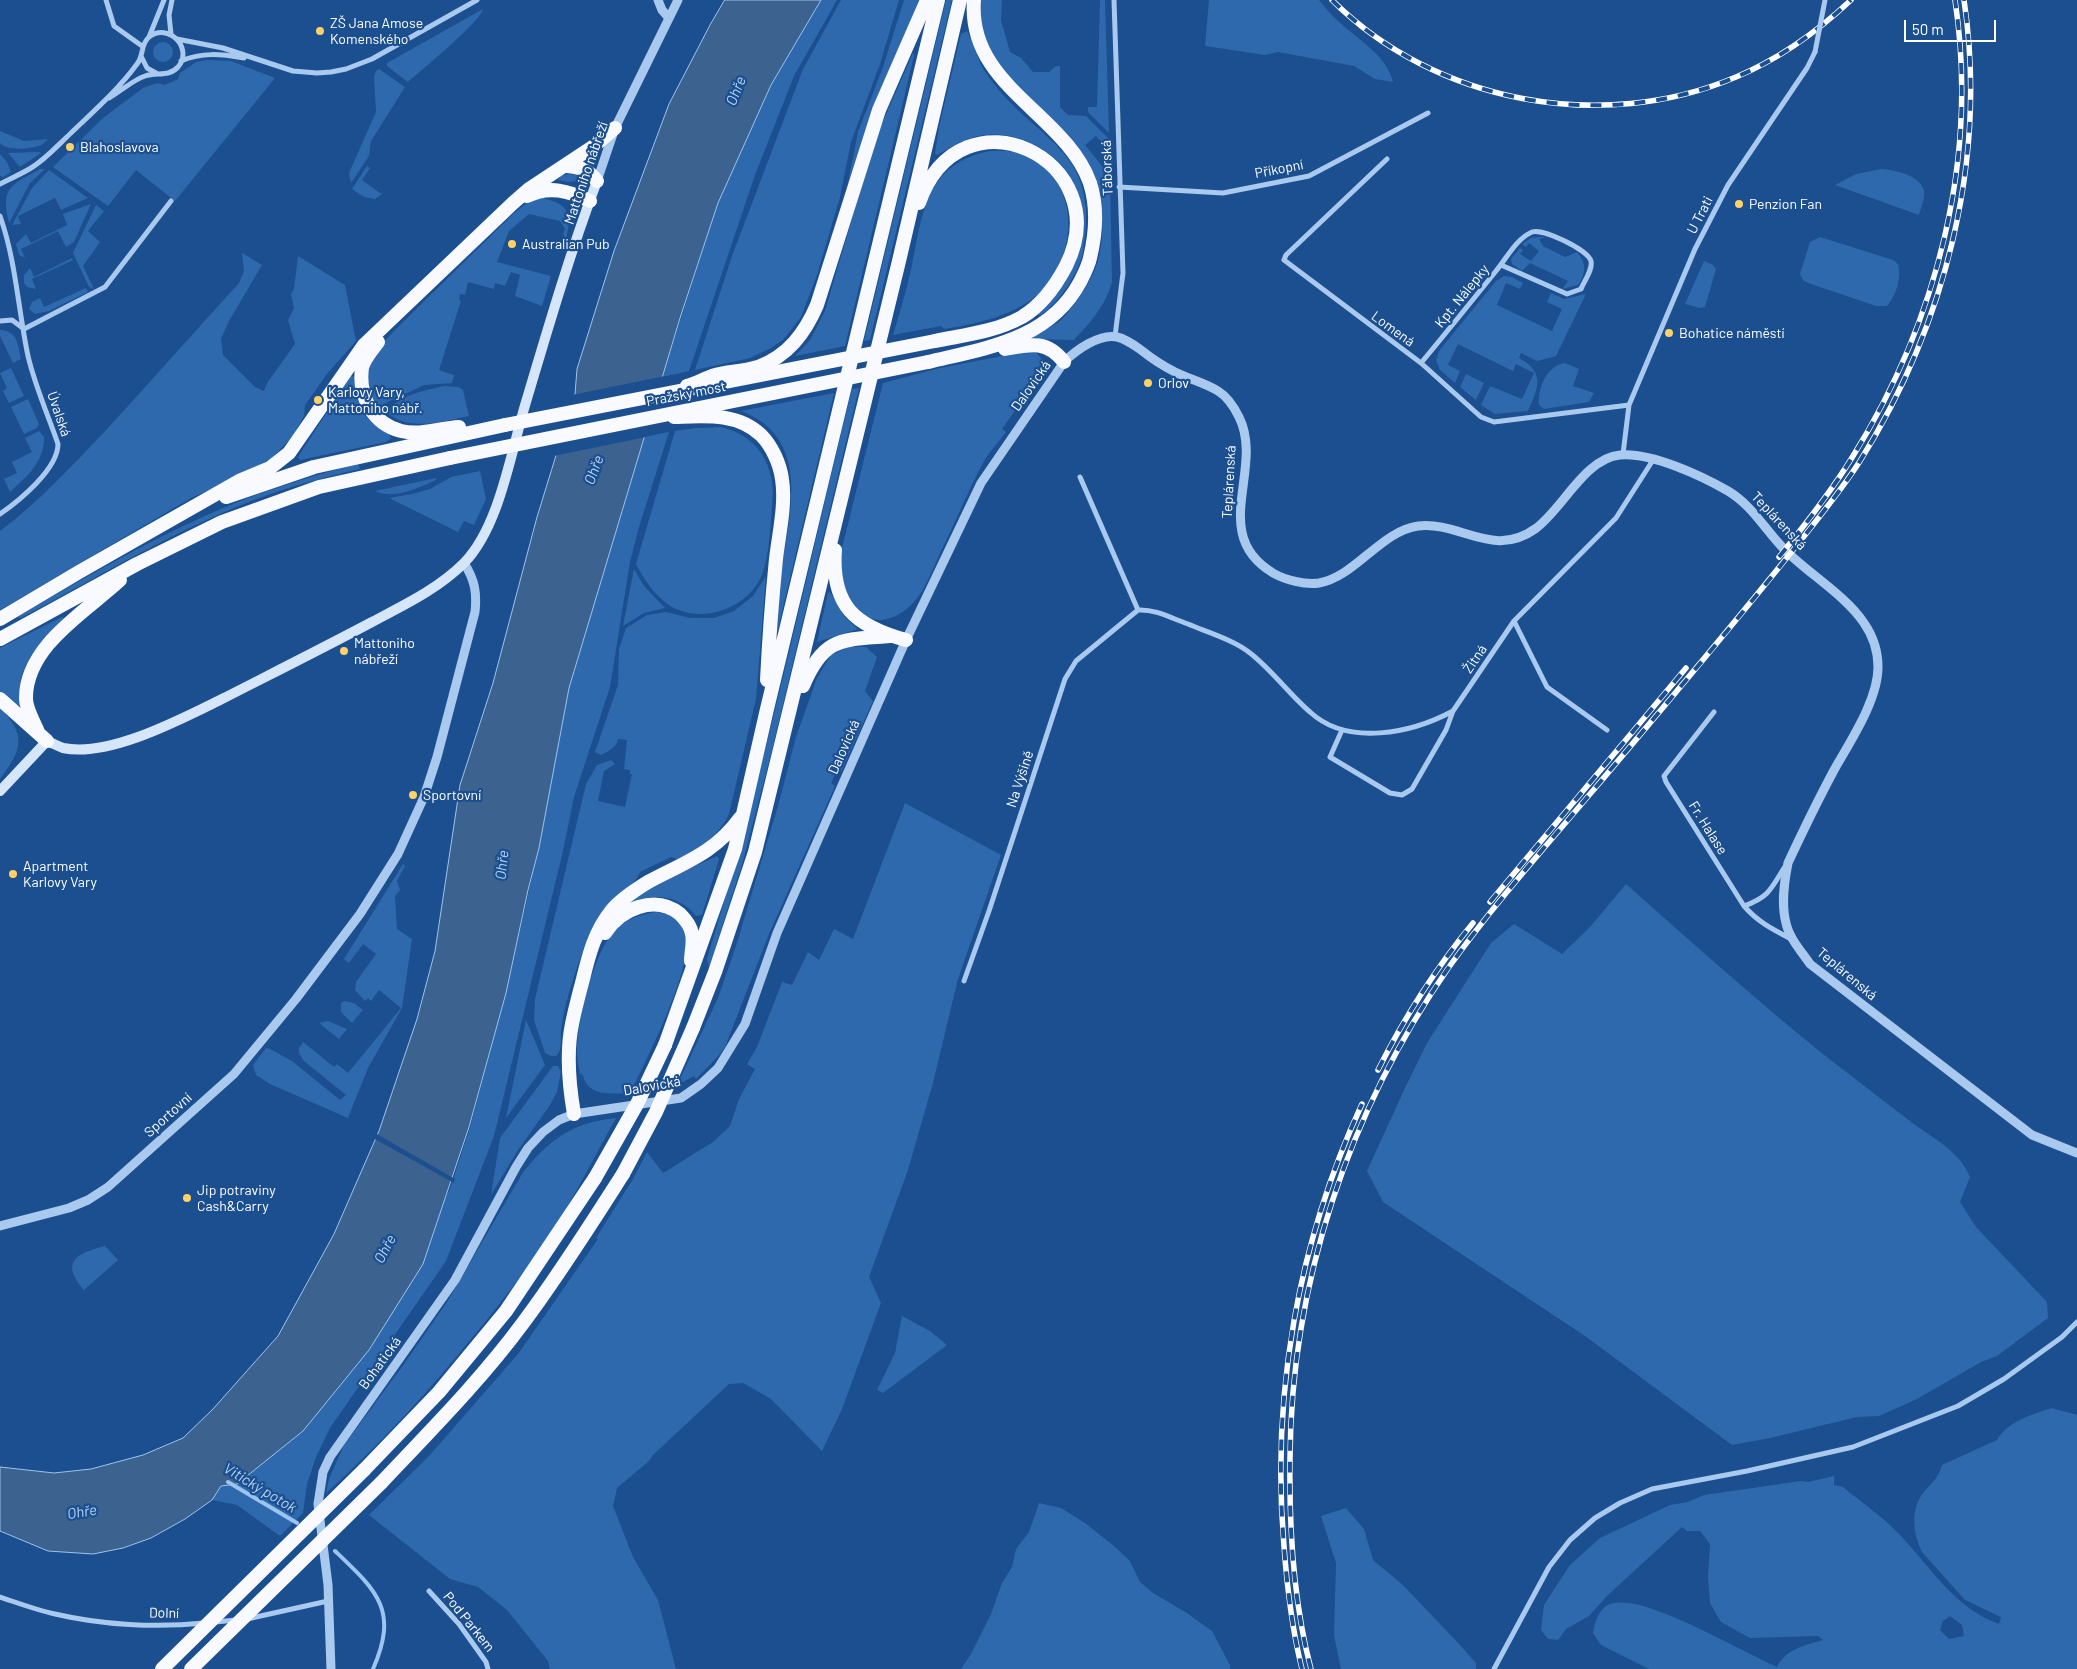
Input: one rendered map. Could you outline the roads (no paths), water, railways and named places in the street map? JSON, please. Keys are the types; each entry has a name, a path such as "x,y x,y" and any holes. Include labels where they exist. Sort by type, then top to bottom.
{"highway":[{"path":"669,394 714,375 758,367 778,357 795,343 808,325 817,304 879,110 927,0"},
{"path":"162,1669 364,1470 439,1392 506,1311 595,1178 637,1104 664,1045 735,849 938,0"},
{"path":"191,1669 381,1483 457,1404 523,1324 577,1247 623,1174 656,1112 715,972 755,852 899,260 960,0"},
{"path":"928,362 1001,344 1037,329 1058,313 1074,294 1088,266 1094,241 1096,208 1090,183 1079,162 1063,140 1022,102 994,68 979,39 974,22 974,0"},
{"path":"0,619 239,481 270,468 289,453 364,345 513,203 546,178 567,166 616,128"},
{"name":"Pražský most","path":"448,432 505,425 669,394 985,331 1004,325 1022,317 1043,301 1058,282 1070,257 1076,232 1075,209 1068,188 1043,157 1027,148 1007,142 988,142 967,148 951,158 929,182 899,260"},
{"path":"567,166 578,167 588,172 597,181"},
{"path":"513,203 533,193 560,190 577,194 590,201"},
{"path":"390,322 383,336 362,366 362,389 368,405 378,419 388,426 402,431 448,432"},
{"path":"928,362 1035,344 1048,346 1058,353 1064,362"},
{"name":"Pražský most","path":"137,564 222,522 319,487 450,458 928,362"},
{"path":"655,417 717,416 729,418 743,424 760,434 770,447 782,477 783,489 768,648 767,709"},
{"path":"164,524 237,492 314,467 448,432"},
{"path":"839,509 834,577 838,592 846,608 860,621 890,636 906,640"},
{"path":"0,639 137,564"},
{"path":"42,736 26,700 29,677 41,656 58,633 137,564"},
{"path":"786,728 810,670 833,644 847,640 890,636"},
{"path":"0,699 42,736"},
{"path":"574,1114 570,1091 569,1065 572,1025 587,961 600,927 612,909 648,882 693,860 720,840 743,813"},
{"path":"587,961 607,930 621,915 633,909 649,905 662,905 675,910 689,925 692,934 690,977"}],"main road":[{"name":"Mattoniho nábřeží","path":"42,736 63,748 83,750 106,746 161,728 338,641 418,598 444,581 464,564 476,549 495,512 526,401 597,181"},
{"path":"0,791 42,736"}],"street":[{"path":"106,0 114,26 142,46"},
{"path":"0,184 32,168 110,98 138,64 142,46 149,37 164,0"},
{"path":"171,34 169,15 172,0"},
{"path":"110,98 144,76 173,71 181,61 194,56 208,54 223,54 306,73 346,69 372,59 477,0"},
{"path":"658,0 662,10 669,18"},
{"name":"Mattoniho nábřeží","path":"597,181 616,128 678,0"},
{"name":"Táborská","path":"1114,0 1122,273 1115,336"},
{"name":"U Trati","path":"1623,454 1629,405 1695,249 1728,185 1816,52 1824,0"},
{"path":"149,37 162,33 171,34 182,47 181,61"},
{"path":"177,39 223,48 259,61"},
{"path":"141,55 147,68 160,74"},
{"name":"Příkopní","path":"1119,187 1223,193 1309,176 1428,113"},
{"name":"Lomená","path":"1387,159 1286,255 1284,260 1422,363 1481,417 1494,422 1629,405"},
{"path":"0,321 12,320 24,329 105,287 171,201"},
{"name":"Úvalská","path":"0,216 8,237 15,270 28,357 58,444 58,450 47,470 30,490 0,514"},
{"name":"Kpt. Nálepky","path":"1422,363 1501,265 1524,237 1534,231 1542,232 1582,250 1589,257 1591,267 1581,289 1567,294 1501,265"},
{"name":"Dalovická","path":"574,1114 681,1098 701,1084 722,1062 744,1024 776,933 906,640 981,483 1064,362 1087,343 1115,336"},
{"name":"Teplárenská","path":"1115,336 1131,343 1171,370 1217,390 1233,407 1244,427 1245,436 1246,459 1239,522 1243,538 1260,564 1283,578 1318,583 1331,578 1399,533 1414,527 1431,526 1501,542 1519,538 1537,528 1596,466 1615,455 1623,454 1680,467 1730,492 1748,506 1781,546 1854,611 1872,637 1877,653 1877,685 1788,863 1783,890 1786,924 1794,941 1810,964 2032,1135 2077,1153"},
{"name":"Žitná","path":"1342,730 1330,757 1390,793 1402,795 1412,789 1446,730 1453,710 1514,621 1616,518 1653,460"},
{"path":"1080,477 1138,610 1149,609 1213,634 1250,652 1311,713 1326,724 1342,730 1392,731 1420,726 1453,710"},
{"name":"Sportovní","path":"0,1226 69,1208 88,1200 122,1175 234,1074 296,999 360,914 398,854 424,797 437,757 475,612 477,594 472,577 464,564"},
{"name":"Na Výšině","path":"964,981 989,911 1065,679 1076,661 1138,610"},
{"path":"1514,621 1547,687 1607,730"},
{"name":"Fr. Halase","path":"1714,712 1664,776 1744,906"},
{"path":"1788,863 1770,890 1761,899 1744,906 1754,918 1766,927 1794,941"},
{"name":"Bohatická","path":"331,1669 328,1585 318,1504 323,1472 330,1457 455,1280 516,1166 528,1148 554,1124 574,1114"},
{"path":"1494,1669 1549,1567 1570,1540 1595,1518 1620,1503 1652,1489 1747,1471 1853,1447 1958,1406 2004,1379 2062,1337 2077,1322"},
{"name":"Pod Parkem","path":"428,1591 459,1624 486,1662 488,1669"},
{"name":"Dolní","path":"0,1597 54,1614 87,1620 169,1624 192,1624 254,1618 328,1601"}],"water":[{"name":"Ohře","path":"725,0 821,0 771,85 718,203 680,318 569,688 539,848 506,993 469,1127 423,1264 369,1350 303,1431 237,1484 221,1486 212,1500 185,1519 151,1538 123,1548 93,1554 48,1551 0,1531 0,1467 54,1473 91,1469 143,1455 183,1438 213,1409 278,1336 334,1234 379,1131 417,1019 435,951 460,785 493,683 537,517 575,394 577,369 614,251 669,104"}],"waterway":[{"name":"Vitický potok","path":"228,1482 297,1523"},
{"name":"Vitický potok","path":"335,1551 362,1578 380,1603 384,1631 381,1649 373,1669"}],"railway":[{"path":"1332,0 1373,35 1420,64 1470,85 1522,99 1576,105 1631,104 1684,94 1736,77 1767,62 1797,44 1851,0"},
{"path":"1779,557 1817,508 1853,456 1882,404 1908,350 1929,294 1944,237 1955,179 1961,119 1961,60 1955,0"},
{"path":"1311,1669 1296,1591 1291,1538 1290,1458 1293,1393 1301,1328 1314,1264 1332,1201 1355,1139 1382,1080 1413,1022 1449,967 1502,898 1709,653 1820,516 1860,461 1890,409 1915,354 1937,298 1953,240 1964,180 1970,120 1970,60 1964,0"},
{"path":"1490,902 1686,668"},
{"path":"1378,1070 1421,994 1473,923"},
{"path":"1302,1669 1290,1608 1284,1546 1281,1489 1286,1376 1294,1320 1321,1210 1340,1156 1362,1104"}],"place":[{"name":"ZŠ Jana Amose Komenského","path":"320,31"},
{"name":"Blahoslavova","path":"70,147"},
{"name":"Penzion Fan","path":"1739,204"},
{"name":"Australian Pub","path":"512,244"},
{"name":"Bohatice náměstí","path":"1669,333"},
{"name":"Orlov","path":"1148,383"},
{"name":"Karlovy Vary, Mattoniho nábř.","path":"318,400"},
{"name":"Mattoniho nábřeží","path":"344,651"},
{"name":"Sportovní","path":"413,795"},
{"name":"Apartment Karlovy Vary","path":"13,874"},
{"name":"Jip potraviny Cash&Carry","path":"187,1198"}]}
